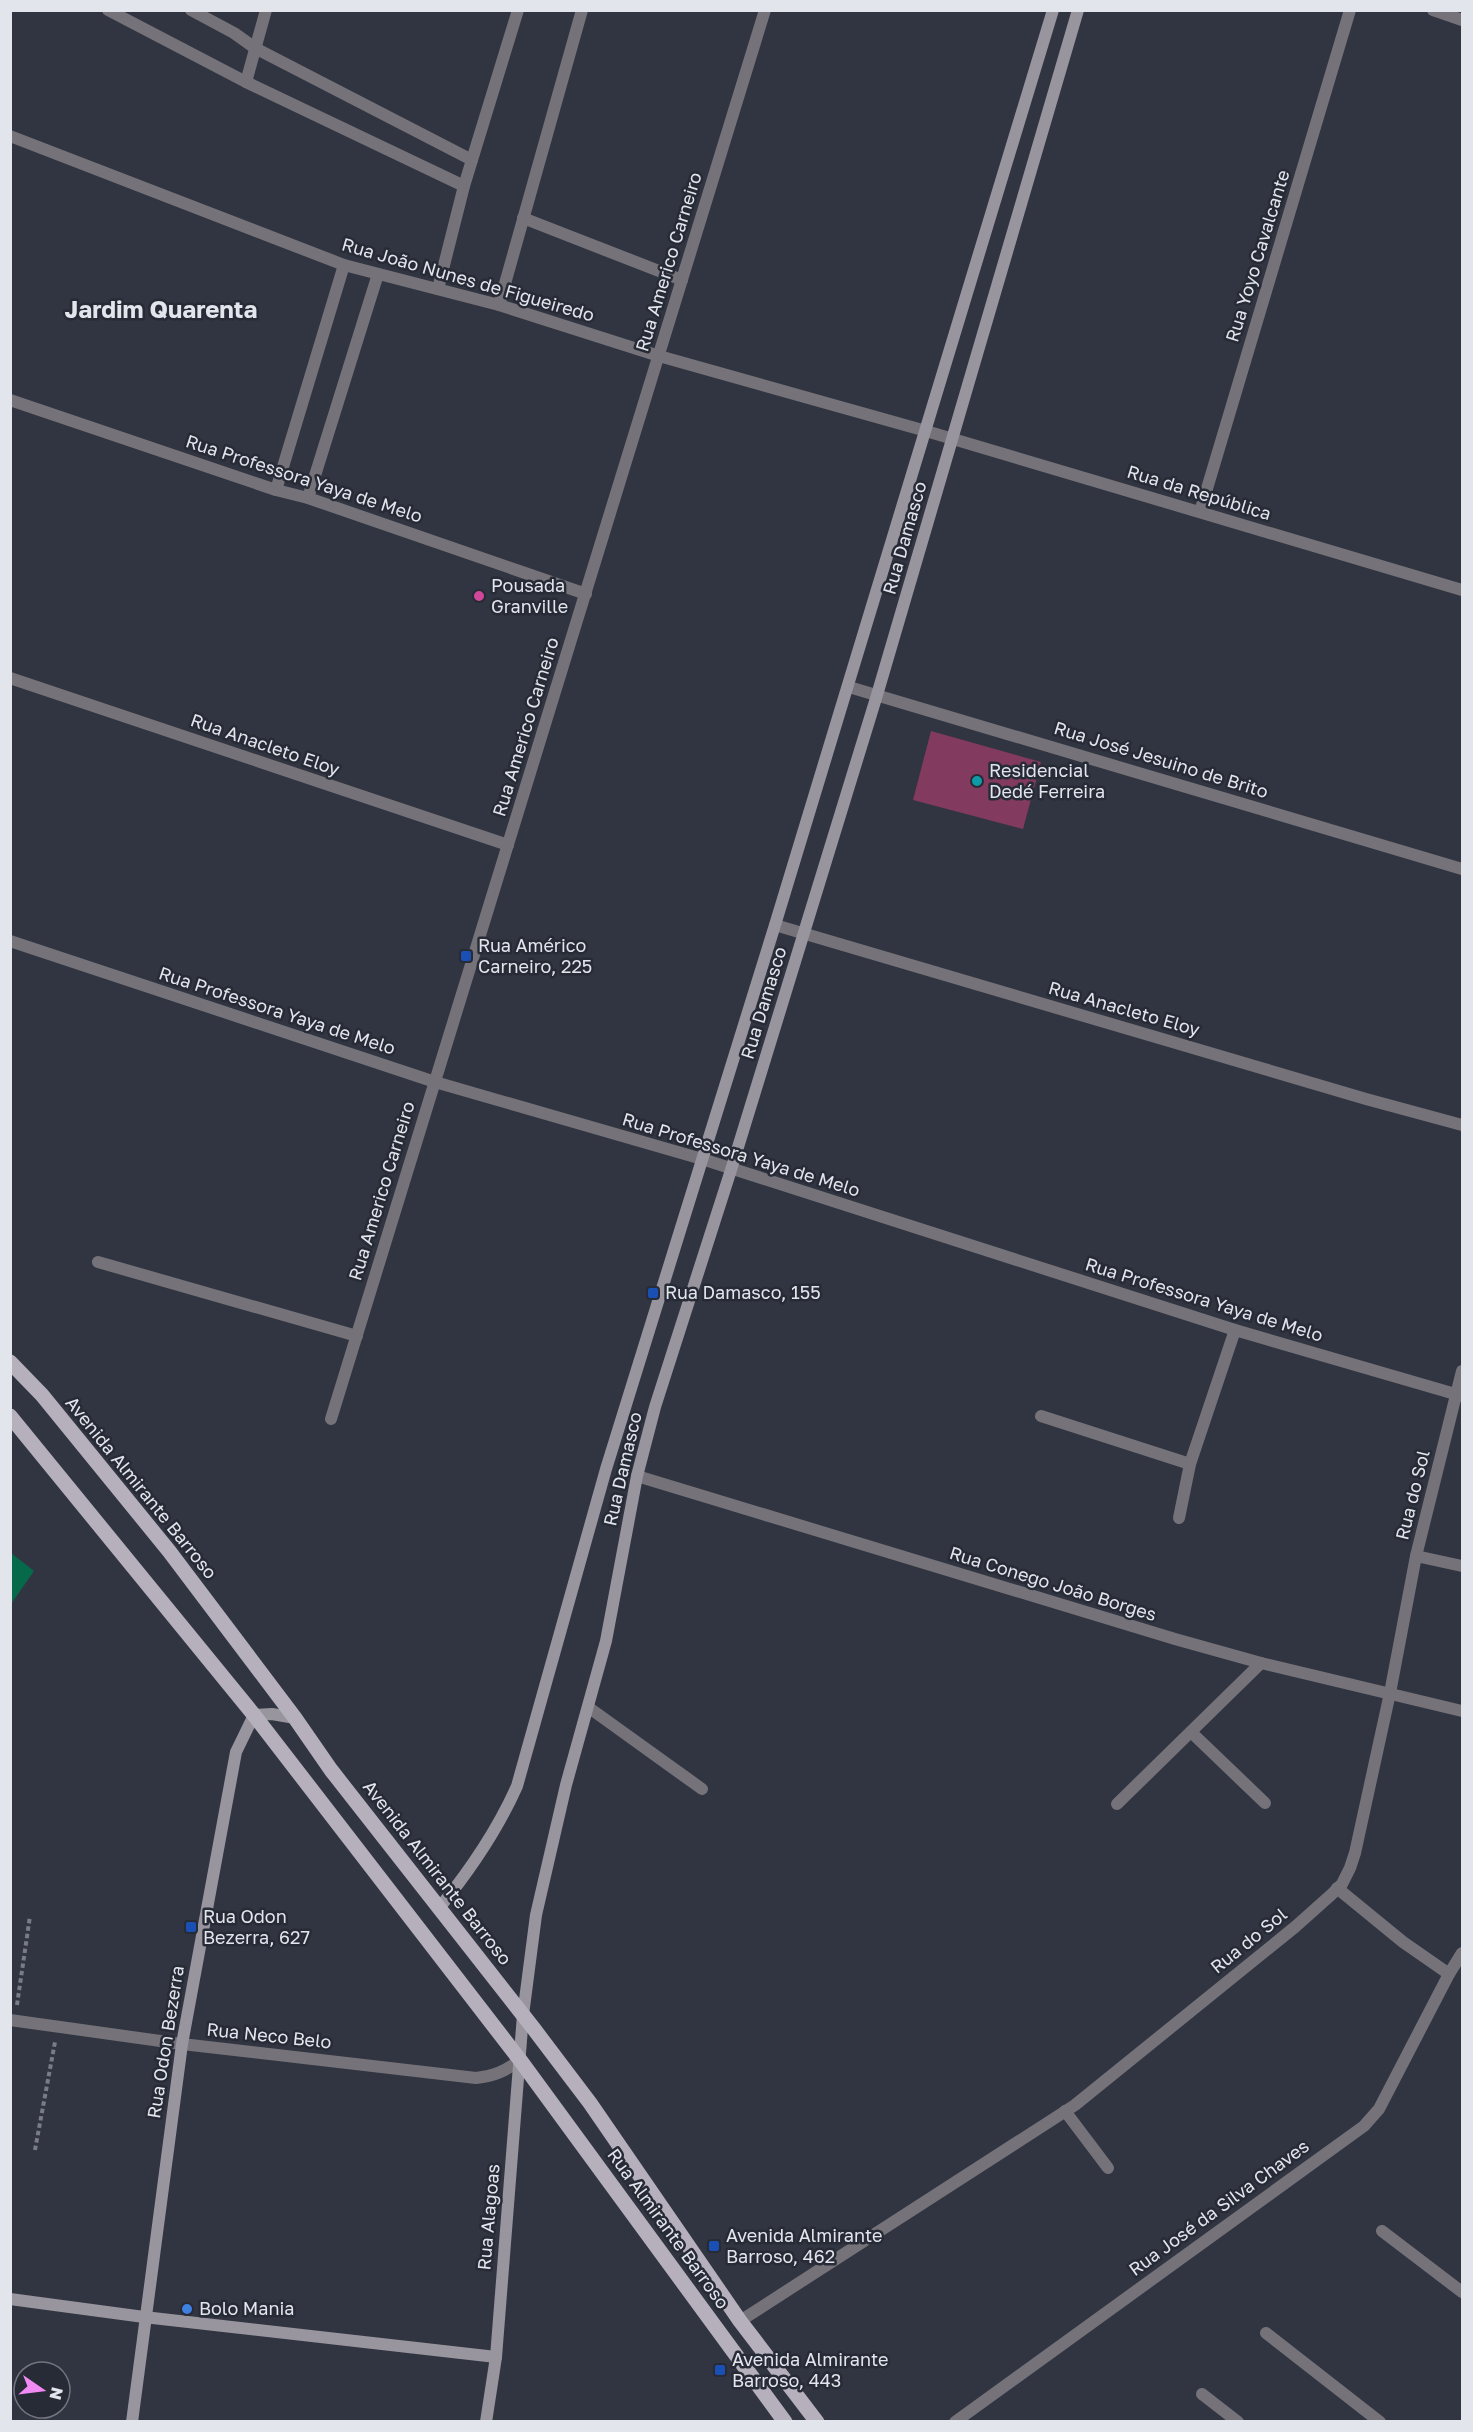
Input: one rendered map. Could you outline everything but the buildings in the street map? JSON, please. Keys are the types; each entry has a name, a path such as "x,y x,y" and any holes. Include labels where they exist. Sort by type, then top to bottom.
{"main road":[{"name":"Avenida Almirante Barroso","path":"10,1362 42,1395 169,1551 331,1770 523,2015 590,2103 740,2321 817,2421"},
{"path":"10,1416 254,1715"},
{"name":"Rua Almirante Barroso","path":"254,1715 520,2060 785,2421"}],"street":[{"path":"108,10 246,82 464,186"},
{"path":"191,10 234,33 255,48 472,160"},
{"path":"246,82 266,10"},
{"path":"438,289 464,186 518,10"},
{"path":"499,305 582,10"},
{"name":"Rua Americo Carneiro","path":"331,1419 765,10"},
{"name":"Rua Damasco","path":"440,1907 477,1861 504,1817 517,1786 606,1469 849,687 1053,10"},
{"name":"Rua Damasco","path":"523,2015 536,1915 566,1785 606,1641 637,1476 655,1407 731,1170 877,695 1078,10"},
{"name":"Rua Yoyo Cavalcante","path":"1200,512 1350,10"},
{"path":"1433,10 1462,20"},
{"name":"Rua João Nunes de Figueiredo","path":"10,136 344,265 499,305 659,356 926,431"},
{"path":"523,218 682,280"},
{"path":"276,490 344,265"},
{"path":"308,498 378,274"},
{"name":"Rua Professora Yaya de Melo","path":"10,400 276,490 308,498 586,594"},
{"name":"Rua da República","path":"926,431 1462,590"},
{"name":"Rua Anacleto Eloy","path":"10,678 508,845"},
{"name":"Rua José Jesuino de Brito","path":"849,687 1462,869"},
{"name":"Rua Anacleto Eloy","path":"775,925 1366,1099 1462,1125"},
{"name":"Rua Professora Yaya de Melo","path":"10,941 435,1082 702,1159 1234,1330 1460,1395"},
{"path":"98,1262 357,1336"},
{"path":"1179,1518 1190,1464 1234,1330"},
{"name":"Rua do Sol","path":"740,2321 1065,2111 1295,1928 1338,1888 1350,1868 1355,1853 1390,1693 1416,1556 1460,1395 1462,1371"},
{"path":"1041,1416 1190,1464"},
{"name":"Rua Conego João Borges","path":"637,1476 1175,1639 1260,1663 1462,1711"},
{"path":"1416,1556 1462,1566"},
{"path":"1117,1804 1260,1663"},
{"path":"588,1707 702,1789"},
{"path":"254,1715 272,1714 295,1719"},
{"name":"Rua Odon Bezerra","path":"132,2421 182,2044 236,1752 254,1715"},
{"path":"1191,1732 1264,1803"},
{"path":"1338,1888 1403,1942 1449,1974"},
{"name":"Rua José da Silva Chaves","path":"955,2421 1364,2126 1379,2109 1462,1953"},
{"name":"Rua Alagoas","path":"486,2421 496,2357 523,2015"},
{"name":"Rua Neco Belo","path":"13,2020 182,2044 476,2078 492,2076 508,2069 520,2060"},
{"path":"1065,2111 1108,2168"},
{"path":"1382,2231 1462,2292"},
{"path":"10,2299 144,2317 496,2357"},
{"path":"1266,2333 1373,2420"},
{"path":"1202,2394 1238,2421"}],"path":[{"path":"13,2020 30,1916"},
{"path":"35,2150 58,2027"}],"green space":[{"path":"11,1553 34,1571 11,1604"}],"place":[{"name":"Pousada Granville","path":"479,596"},
{"name":"Residencial Dedé Ferreira","path":"977,781"},
{"name":"Rua Américo Carneiro, 225","path":"466,956"},
{"name":"Rua Damasco, 155","path":"653,1293"},
{"name":"Rua Odon Bezerra, 627","path":"191,1927"},
{"name":"Avenida Almirante Barroso, 462","path":"714,2246"},
{"name":"Bolo Mania","path":"187,2309"},
{"name":"Avenida Almirante Barroso, 443","path":"720,2370"}],"district":[{"name":"Jardim Quarenta","path":"161,310"}]}
